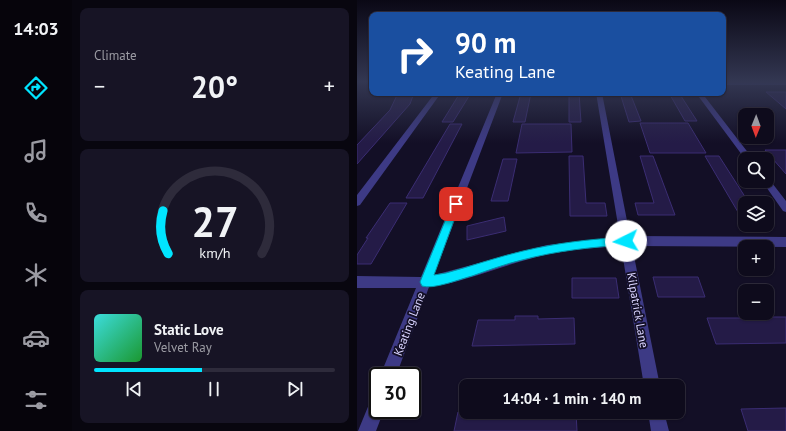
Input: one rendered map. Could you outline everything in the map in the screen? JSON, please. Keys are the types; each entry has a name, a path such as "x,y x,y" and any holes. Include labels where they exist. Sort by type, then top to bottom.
{"street":[{"path":"357,202 431,102"},
{"name":"Keating Lane","path":"392,367 497,102"},
{"name":"Kilpatrick Lane","path":"601,102 651,379"},
{"path":"706,102 744,152"},
{"path":"770,188 786,208"},
{"path":"357,282 425,282 452,277 522,255 551,249 601,242 786,242"},
{"path":"367,431 372,419"},
{"path":"658,419 660,431"}],"building":[{"path":"394,102 411,102 357,164 357,145 390,110"},
{"path":"454,102 465,102 453,122 442,122"},
{"path":"518,102 529,102 525,122 513,122"},
{"path":"569,102 580,102 581,122 569,122"},
{"path":"623,102 634,102 641,121 629,122"},
{"path":"674,102 685,102 697,121 685,121"},
{"path":"778,102 786,102 786,109"},
{"path":"640,123 688,123 706,153 650,153"},
{"path":"450,124 462,124 423,198 406,198"},
{"path":"522,124 571,124 572,152 516,153"},
{"path":"765,150 786,150 786,174 774,160 774,152 767,152"},
{"path":"569,156 583,156 586,203 605,203 607,216 570,216"},
{"path":"640,156 653,156 675,215 638,215 635,203 654,203"},
{"path":"705,156 719,156 738,188 745,196 738,196 738,212"},
{"path":"503,159 517,159 508,201 491,201"},
{"path":"390,203 407,203 371,264 357,264 357,255 368,238 366,238"},
{"path":"504,217 506,231 467,240 467,226"},
{"path":"653,277 698,277 705,297 658,297"},
{"path":"572,278 616,278 619,298 572,298"},
{"path":"515,316 538,316 538,319 574,318 575,344 472,346 478,320 515,320"},
{"path":"774,317 786,317 786,343 716,344 707,318 774,320"},
{"path":"786,408 786,431 748,431 741,409"},
{"path":"459,412 459,419 576,419 577,431 454,431"}],"route":[{"path":"456,204 425,282 464,274 522,255 551,249 601,242 626,241"}]}
